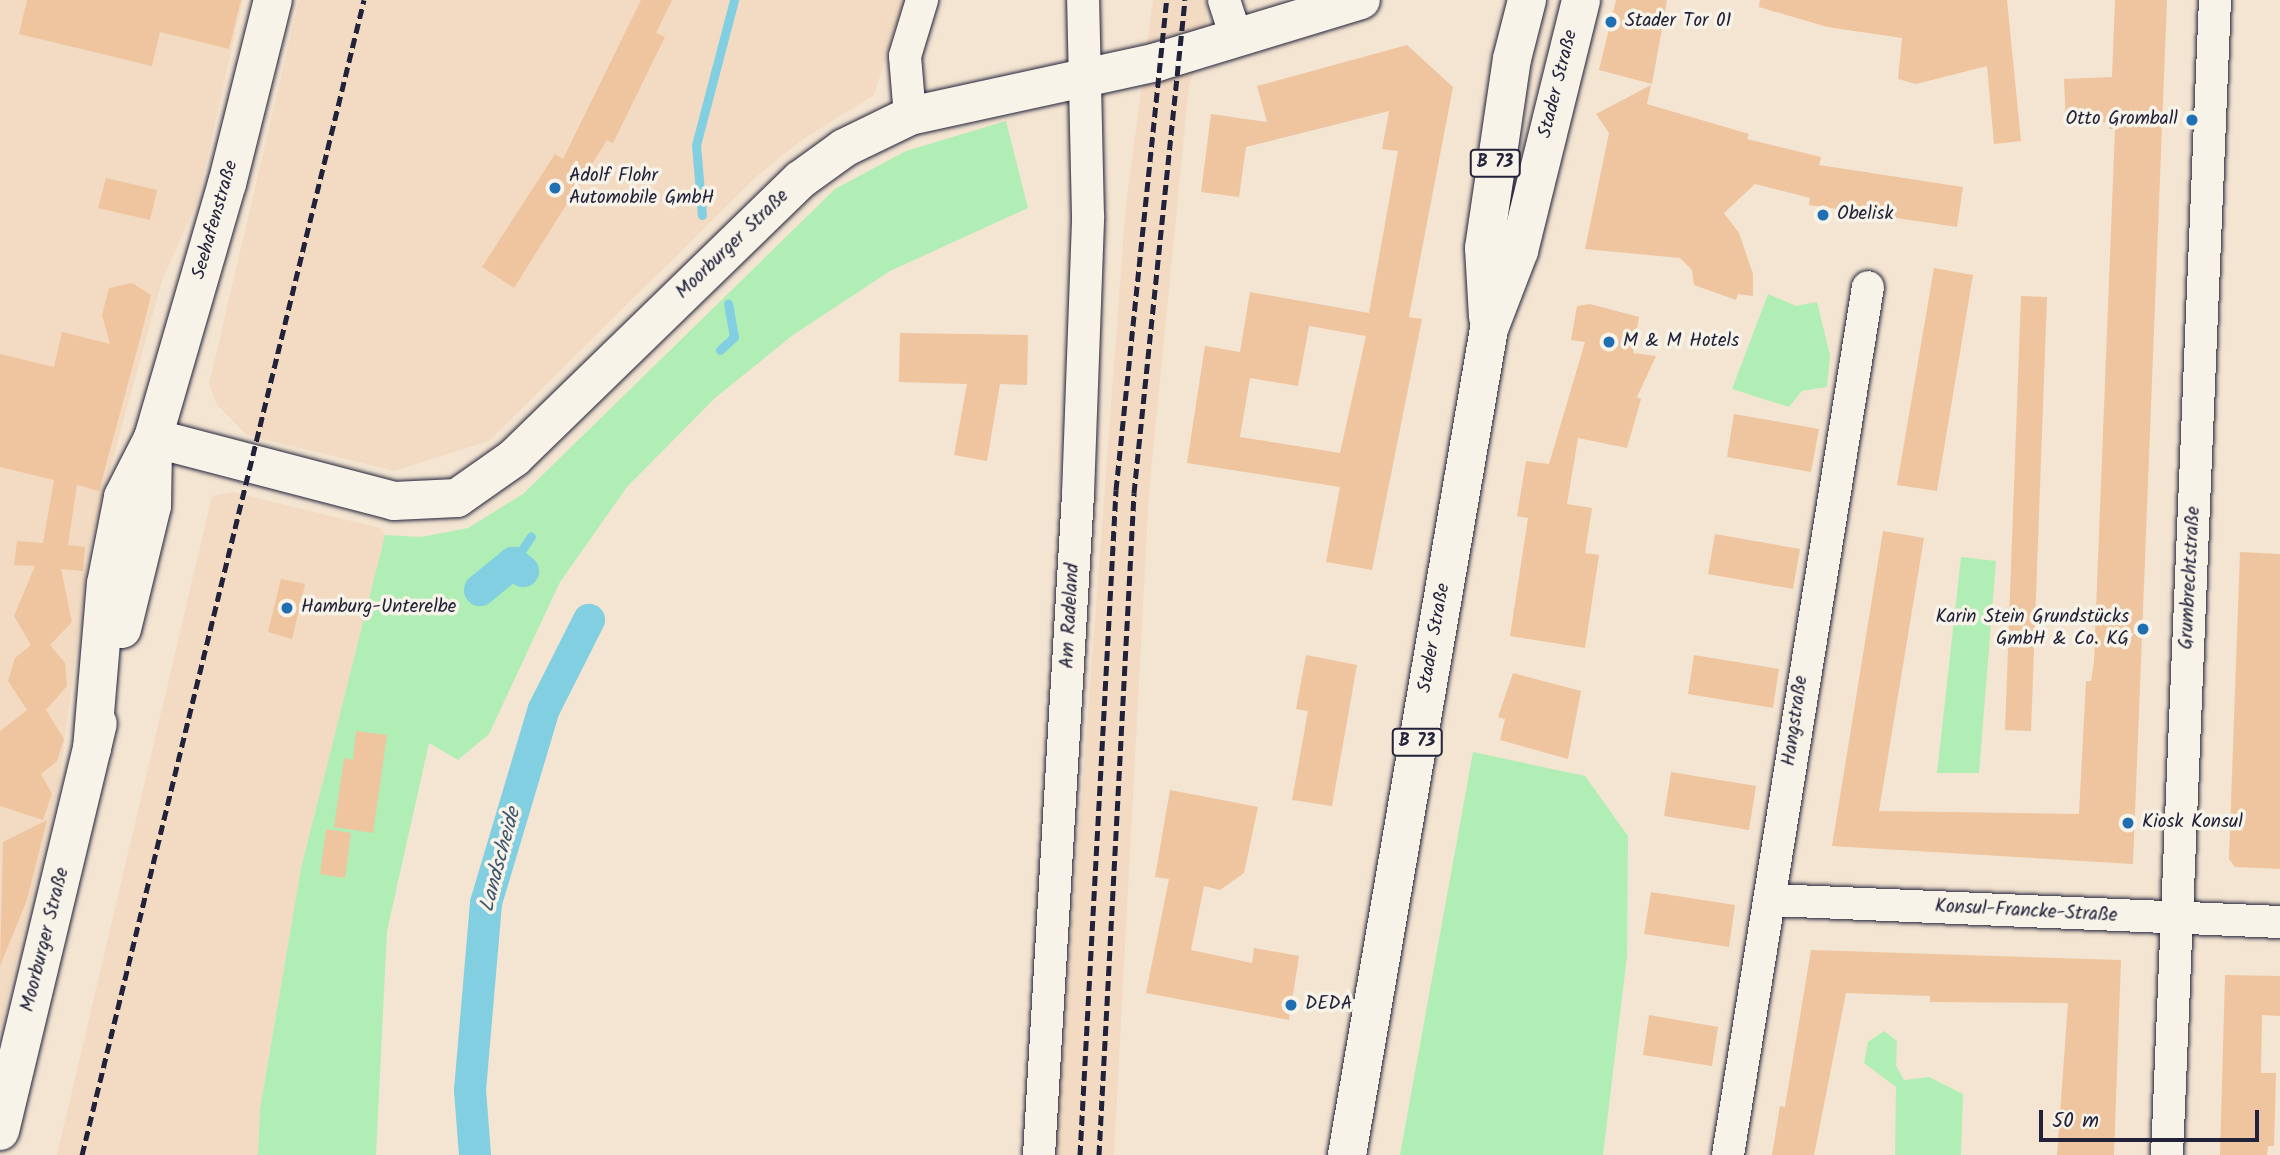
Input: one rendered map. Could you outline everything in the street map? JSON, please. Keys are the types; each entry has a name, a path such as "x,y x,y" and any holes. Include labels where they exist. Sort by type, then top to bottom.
{"main road":[{"name":"Seehafenstraße","path":"153,438 227,184 273,0"},
{"name":"Moorburger Straße","path":"0,1131 152,506 153,438 394,500 433,503 467,493 532,442 800,180 844,148 910,116 1084,77 1362,0"},
{"name":"Stader Straße","path":"1489,329 1484,248 1512,59 1527,0"},
{"name":"Stader Straße","path":"1347,1155 1489,329 1518,251 1581,0"}],"street":[{"path":"910,116 905,56 922,0"},
{"name":"Am Radeland","path":"1040,1155 1078,494 1088,216 1083,0"},
{"path":"1224,0 1236,37"},
{"name":"Grumbrechtstraße","path":"2167,1155 2215,0"},
{"name":"Hangstraße","path":"1728,1155 1772,900 1811,622 1868,287"},
{"name":"Konsul-Francke-Straße","path":"1772,900 2280,922"}],"shaded area":[{"path":"0,0 243,0 197,202 162,281 90,542 59,784 0,1028"},
{"path":"299,0 904,0 874,95 802,140 757,176 489,441 394,471 247,435 217,405 209,384"},
{"path":"1153,0 1207,0 1205,45 1189,85 1149,493 1114,1155 1055,1155 1126,204"},
{"path":"233,492 380,528 385,535 301,868 260,1109 258,1155 57,1155 212,496"}],"green space":[{"path":"1006,121 1028,208 890,271 793,335 715,398 627,487 560,582 489,734 458,760 429,743 387,931 376,1155 258,1155 260,1109 301,868 385,535 421,537 468,528 523,494 835,189 906,151"},
{"path":"1768,294 1796,306 1817,302 1830,355 1827,387 1802,391 1789,407 1732,389"},
{"path":"1961,557 1996,561 1979,773 1937,773"},
{"path":"1473,752 1585,776 1628,836 1627,956 1603,1155 1400,1155"},
{"path":"1884,1031 1897,1041 1896,1066 1904,1080 1929,1077 1963,1094 1961,1155 1895,1155 1896,1087 1864,1063 1868,1042"}],"building":[{"path":"27,0 241,0 229,49 160,32 152,66 19,34"},
{"path":"641,0 672,0 656,33 665,37 613,143 607,140 514,288 482,267 555,154 563,159"},
{"path":"1616,0 1667,0 1652,84 1599,70"},
{"path":"1760,0 2007,0 2021,141 1994,144 1987,66 1916,84 1898,79 1902,38 1827,27 1759,7"},
{"path":"2115,0 2167,0 2133,864 1832,846 1883,531 1924,538 1879,811 2079,814 2086,681 2091,681 2094,661 2115,129 2109,129 2109,122 2066,125 2064,79 2112,77"},
{"path":"1407,45 1453,87 1409,317 1422,319 1372,570 1326,562 1340,487 1187,463 1205,346 1240,352 1250,292 1369,313 1398,151 1382,149 1389,111 1246,147 1239,197 1201,192 1211,114 1267,122 1257,86","holes":["1309,326 1366,336 1340,453 1240,437 1250,378 1298,386"]},
{"path":"1651,85 1647,104 1749,134 1747,139 1821,157 1819,165 1963,187 1957,227 1809,205 1810,198 1755,184 1724,213 1739,233 1753,274 1753,296 1738,294 1736,300 1694,285 1692,270 1680,258 1585,249 1609,133 1596,114"},
{"path":"106,178 157,190 150,220 98,208"},
{"path":"1934,268 1973,275 1937,491 1897,485"},
{"path":"132,283 151,295 99,491 77,485 68,545 85,547 83,571 61,569 72,622 50,645 65,663 67,686 46,710 64,739 57,761 41,774 52,794 43,820 0,806 0,731 27,710 8,681 15,658 31,645 14,616 35,566 14,565 17,541 43,543 54,480 0,467 0,354 54,367 62,332 110,344 102,315 109,288"},
{"path":"2021,296 2047,297 2031,731 2005,730"},
{"path":"1590,304 1639,317 1633,353 1656,356 1637,397 1641,399 1627,448 1578,438 1567,504 1592,508 1585,553 1599,555 1585,648 1510,636 1528,518 1517,516 1526,461 1549,464 1585,342 1571,340 1577,306"},
{"path":"900,333 1028,335 1027,385 1000,384 987,461 954,455 967,384 899,382"},
{"path":"1734,414 1819,429 1811,472 1727,457"},
{"path":"1715,534 1800,549 1793,589 1708,574"},
{"path":"2240,552 2280,554 2280,869 2235,867 2229,859"},
{"name":"Hamburg-Unterelbe","path":"281,579 305,584 292,639 268,632"},
{"path":"1306,655 1357,665 1332,806 1292,800 1308,711 1296,709"},
{"path":"1694,655 1779,669 1773,708 1688,694"},
{"path":"1513,673 1581,691 1568,759 1500,740 1505,719 1498,717"},
{"path":"356,731 387,735 373,833 334,827 344,758 353,760"},
{"path":"1671,772 1756,786 1749,830 1664,816"},
{"path":"1170,790 1258,807 1244,873 1220,890 1204,886 1191,950 1252,963 1254,948 1299,956 1289,1020 1146,993 1169,879 1155,877"},
{"path":"47,820 27,900 0,966 3,842"},
{"path":"326,829 351,833 345,878 320,874"},
{"path":"1651,892 1735,905 1729,947 1644,934"},
{"path":"1811,950 2121,960 2114,1155 2057,1155 2068,1003 1930,1002 1930,996 1846,993 1814,1155 1772,1155 1780,1106 1785,1107"},
{"path":"2225,975 2280,976 2280,1016 2262,1015 2261,1073 2276,1073 2274,1146 2268,1146 2267,1155 2220,1155"},
{"path":"1649,1015 1718,1027 1712,1066 1643,1055"}],"waterway":[{"path":"702,215 696,145 734,0"},
{"path":"720,350 734,337 728,304"},
{"path":"513,563 531,536"},
{"name":"Landscheide","path":"480,590 513,563 523,571"},
{"name":"Landscheide","path":"475,1155 470,1090 486,903 544,709 589,620"}],"railway":[{"path":"82,1155 364,0"},
{"path":"1080,1155 1116,490 1167,0"},
{"path":"1099,1155 1134,493 1185,0"}],"place":[{"name":"Stader Tor 01","path":"1611,22"},
{"name":"Otto Gromball","path":"2192,120"},
{"name":"Adolf Flohr Automobile GmbH","path":"555,188"},
{"name":"Obelisk","path":"1823,215"},
{"name":"M & M Hotels","path":"1609,342"},
{"name":"Hamburg-Unterelbe","path":"287,608"},
{"name":"Karin Stein Grundstücks GmbH & Co. KG","path":"2143,629"},
{"name":"Kiosk Konsul","path":"2128,823"},
{"name":"DEDA","path":"1291,1005"}]}
